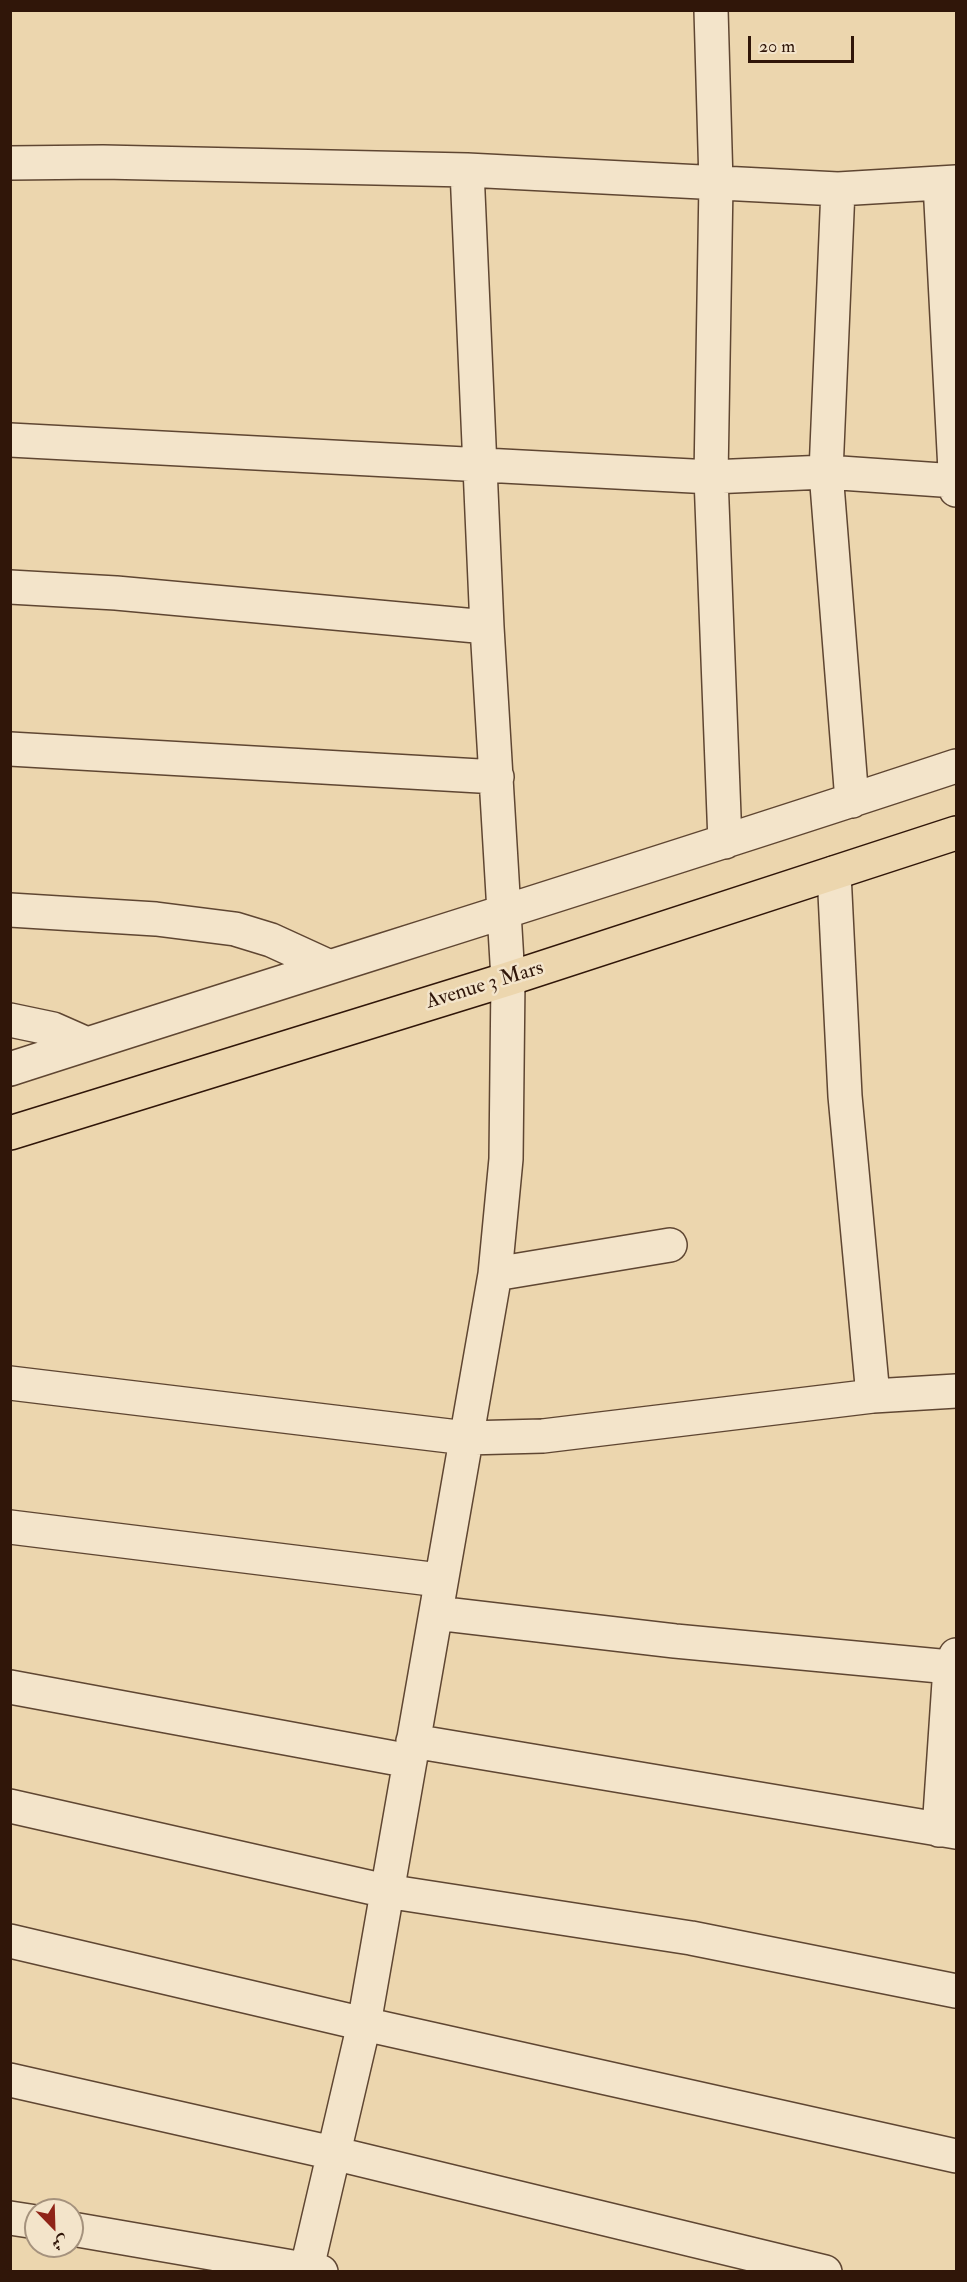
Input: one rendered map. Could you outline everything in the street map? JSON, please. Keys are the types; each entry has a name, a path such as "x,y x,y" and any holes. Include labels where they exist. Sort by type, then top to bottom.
{"main road":[{"name":"Avenue 3 Mars","path":"10,1132 508,979 957,833"}],"street":[{"path":"711,10 716,183 711,477 725,842"},
{"path":"10,163 103,162 467,170 838,189 948,182 956,484 826,472 711,477 479,467 10,440"},
{"path":"84,2231 311,2270 333,2153 364,2024 436,1612 439,1580 495,1274 506,1159 508,979 487,627 467,170"},
{"path":"838,189 826,472 852,801"},
{"path":"10,587 116,593 487,627"},
{"path":"10,749 497,777"},
{"path":"10,1069 957,766"},
{"path":"834,873 845,1096 873,1396"},
{"path":"10,910 156,919 235,929 271,940 330,967"},
{"path":"10,1020 53,1029 87,1044"},
{"path":"495,1274 670,1245"},
{"path":"10,1383 466,1438 543,1436 873,1396 957,1391"},
{"path":"10,1527 439,1580"},
{"path":"10,1686 412,1751 948,1831 953,1661 675,1641 436,1612"},
{"path":"10,1806 386,1891 691,1938 957,1991"},
{"path":"10,1941 364,2024 957,2156"},
{"path":"10,2080 333,2153 825,2271"}]}
